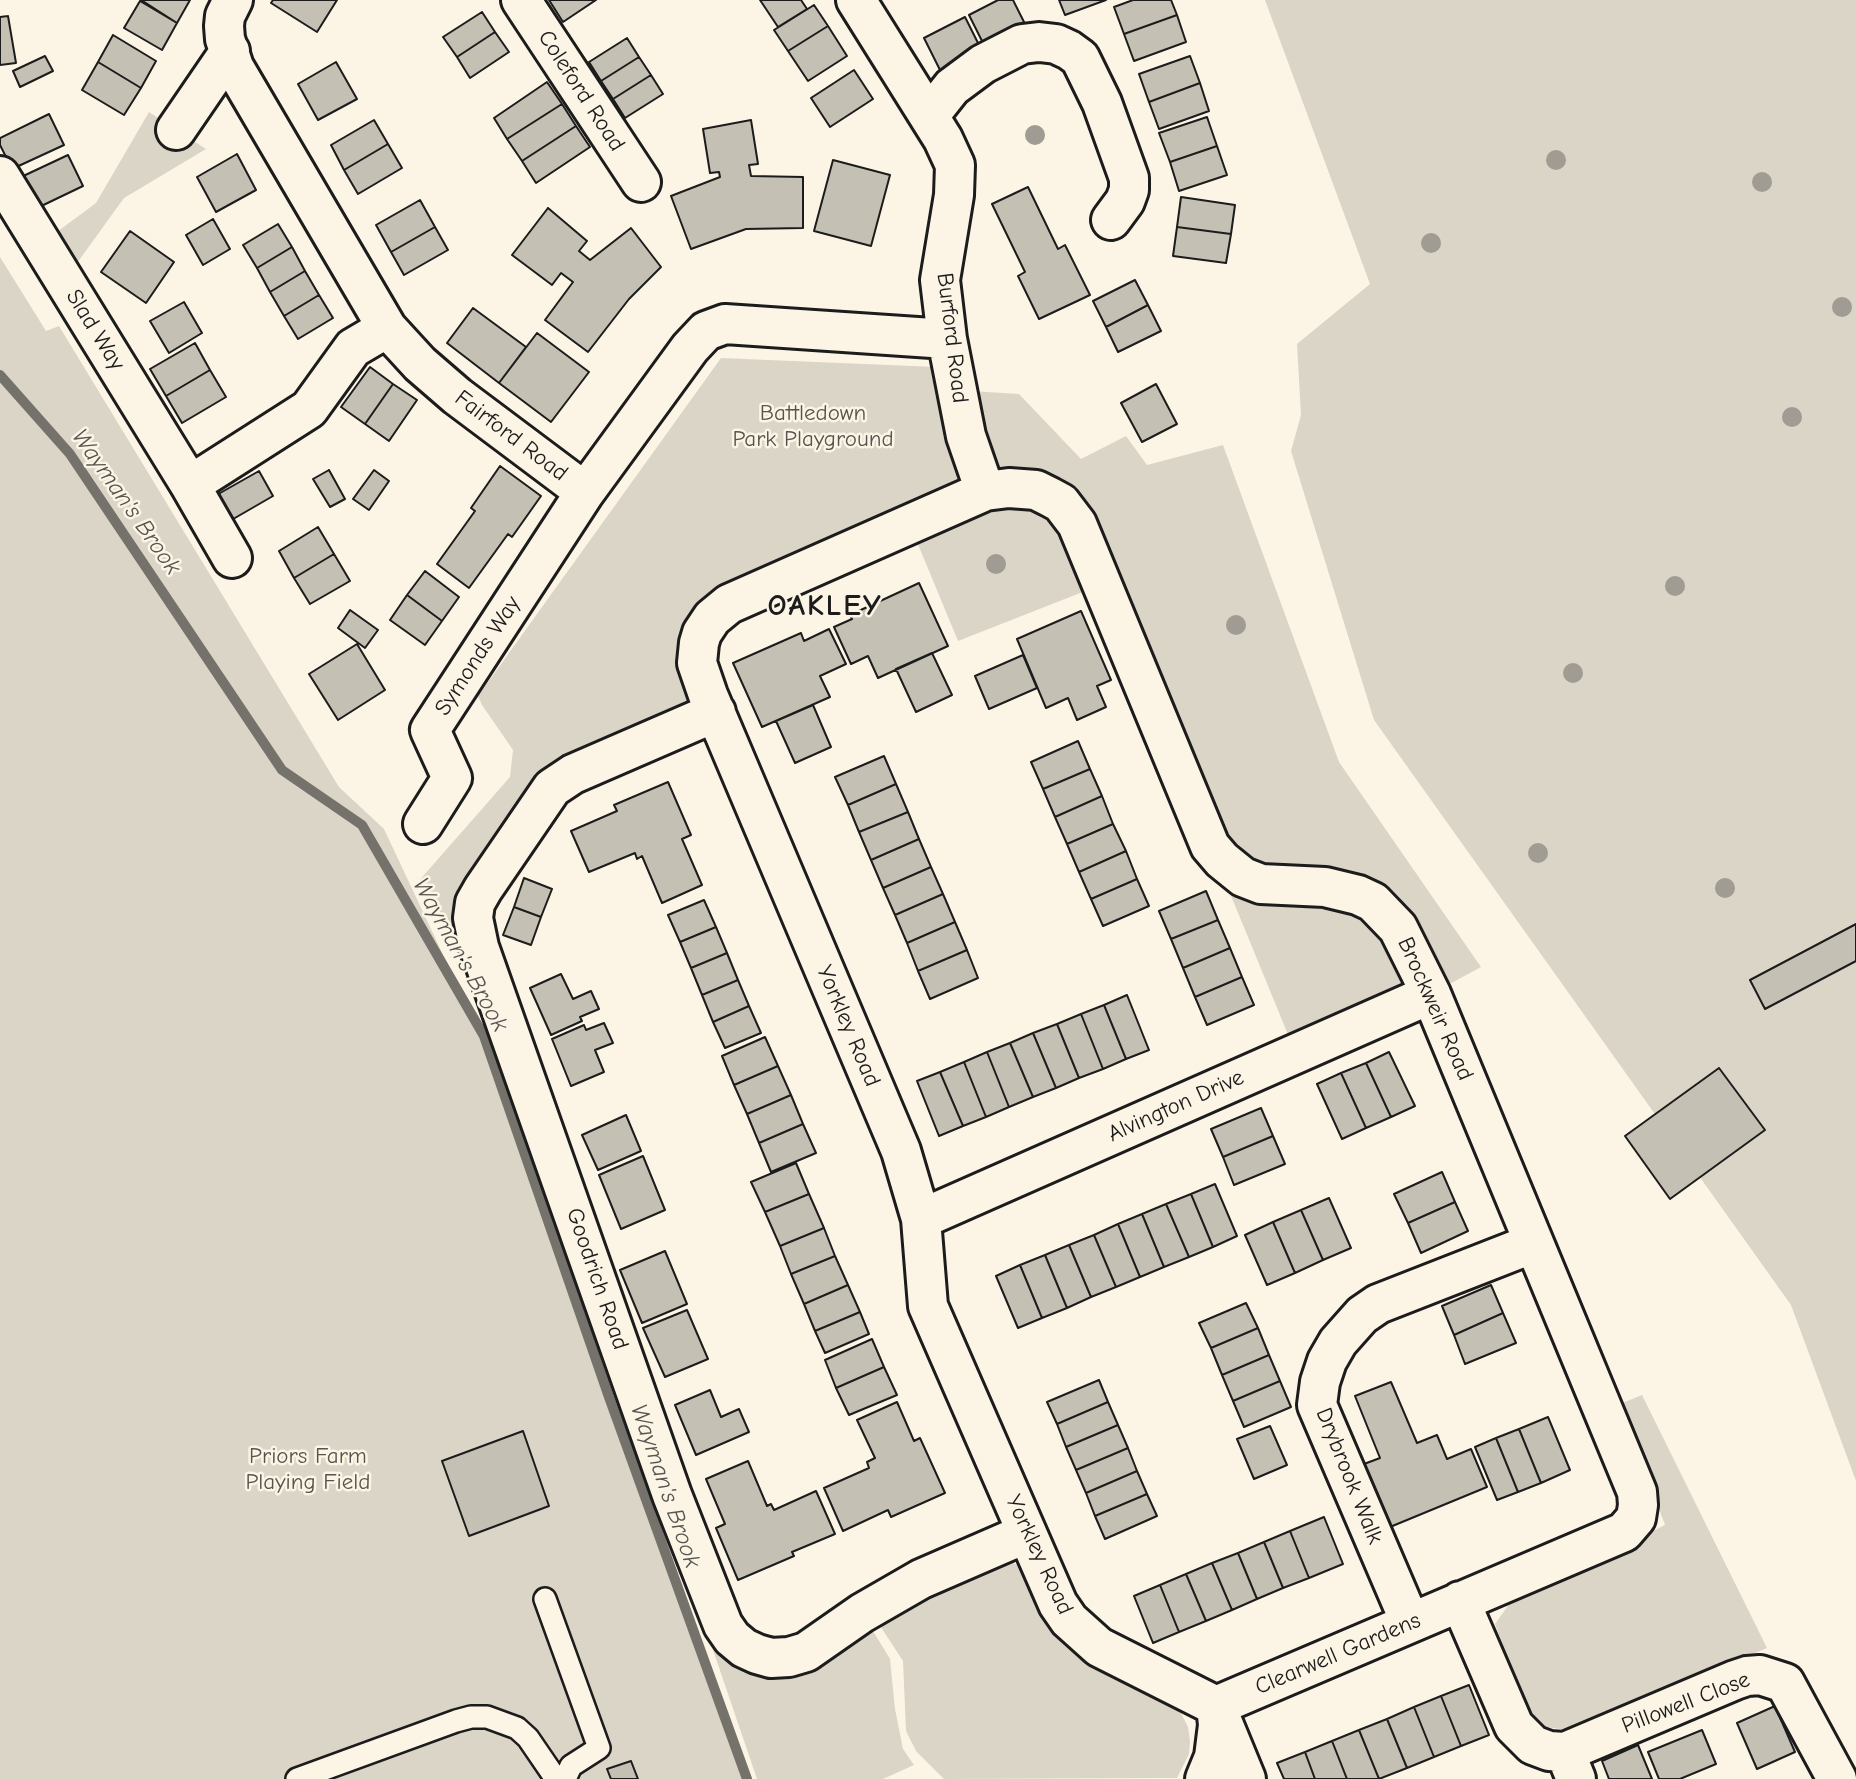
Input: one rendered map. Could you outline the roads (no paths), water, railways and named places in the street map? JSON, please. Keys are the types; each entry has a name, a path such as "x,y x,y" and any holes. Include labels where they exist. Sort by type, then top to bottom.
{"street":[{"name":"Fairford Road","path":"233,0 225,16 224,26 225,39 234,67 387,328 420,364 457,396 585,492 690,348 706,331 725,324 947,339"},
{"name":"Coleford Road","path":"521,0 640,182"},
{"name":"Burford Road","path":"856,0 943,139 955,165 954,195 940,280 947,339 966,436 985,491"},
{"path":"929,116 952,87 983,64 1022,44 1056,44 1069,50 1080,58 1102,103 1129,178 1125,201 1111,220"},
{"path":"176,130 230,51"},
{"name":"Slad Way","path":"0,176 232,558"},
{"path":"190,485 309,409 354,348 387,328"},
{"name":"Yorkley Road","path":"1051,497 1023,488 985,491 720,610 702,633 697,652 700,675 901,1150 921,1219 928,1306 1058,1604 1083,1635 1099,1647 1216,1706"},
{"name":"Symonds Way","path":"423,824 452,778 430,730 585,492"},
{"name":"Brockweir Road","path":"1051,497 1061,503 1080,531 1210,846 1232,870 1261,884 1342,889 1373,902 1398,928 1431,994 1637,1492"},
{"name":"Goodrich Road","path":"716,712 573,774 552,788 483,889 475,903 473,918 479,947 682,1521 723,1625 732,1638 744,1647 772,1658 806,1652 862,1613 921,1579 1027,1533"},
{"name":"Alvington Drive","path":"921,1219 1431,994"},
{"name":"Drybrook Walk","path":"1410,1622 1317,1405 1320,1382 1327,1361 1338,1342 1362,1315 1378,1304 1534,1243"},
{"name":"Clearwell Gardens","path":"1216,1706 1624,1532 1636,1518 1637,1492"},
{"path":"1460,1601 1514,1726 1533,1745 1549,1751 1571,1766"},
{"name":"Pillowell Close","path":"1571,1766 1735,1680 1747,1675 1760,1675 1785,1683 1837,1779"},
{"path":"1205,1779 1217,1742 1216,1706"},
{"path":"1216,1706 1246,1779"}],"lane":[{"path":"545,1600 599,1748 571,1766 565,1779"},
{"path":"297,1779 456,1721 487,1717 517,1728 528,1738 556,1779"}],"waterway":[{"name":"Wayman's Brook","path":"0,375 70,454 282,770 362,825 484,1036 609,1397 747,1779"}],"district":[{"name":"OAKLEY","path":"825,607"}],"park label":[{"name":"Battledown Park Playground","path":"813,426"},
{"name":"Priors Farm Playing Field","path":"308,1469"}]}
